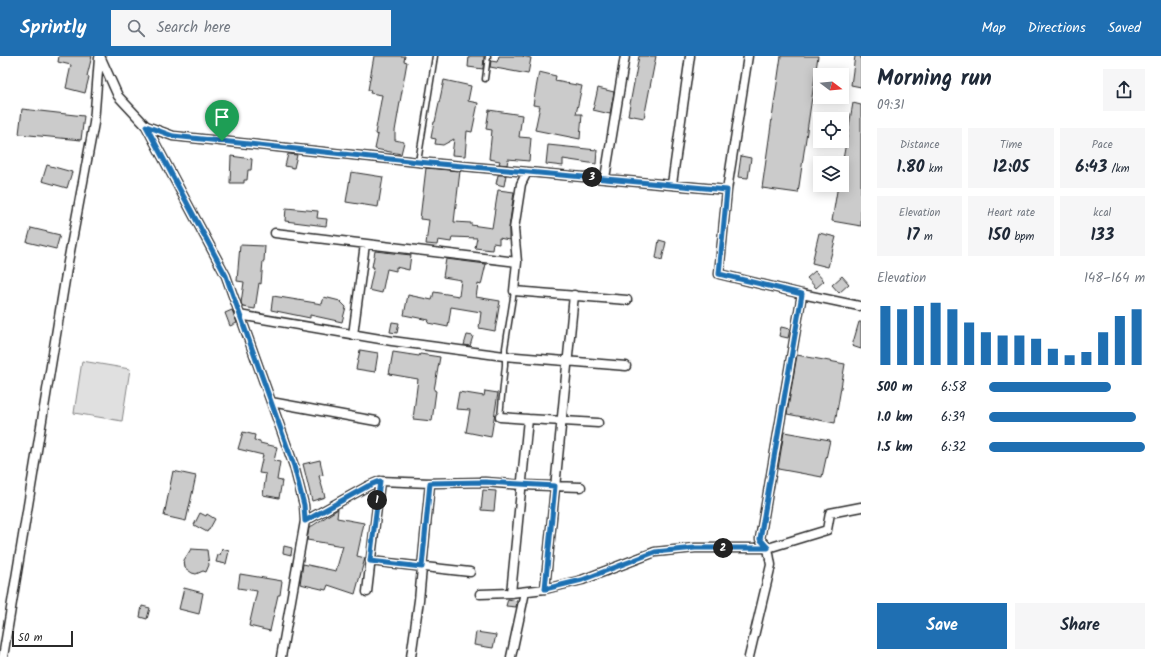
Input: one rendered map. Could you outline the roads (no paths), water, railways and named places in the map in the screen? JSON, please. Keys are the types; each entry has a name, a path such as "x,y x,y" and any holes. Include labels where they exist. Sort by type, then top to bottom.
{"street":[{"path":"99,56 118,96 146,126 226,276 294,466 304,505 305,521 281,657"},
{"path":"3,657 68,262 94,123 99,56"},
{"path":"605,178 625,56"},
{"path":"672,184 690,56"},
{"path":"748,56 727,190 719,274 860,306"},
{"path":"146,126 173,136 418,162 727,190"},
{"path":"527,172 521,184 514,229 517,262 514,291 627,300"},
{"path":"275,233 517,262"},
{"path":"353,335 365,244"},
{"path":"748,657 771,565 768,548 760,539 802,294"},
{"path":"545,589 574,295"},
{"path":"239,315 353,335 504,356 626,366"},
{"path":"271,402 376,422"},
{"path":"500,417 598,423"},
{"path":"512,593 528,419"},
{"path":"305,521 368,486 380,481 430,483 485,482 581,487"},
{"path":"367,592 380,481"},
{"path":"411,657 419,600 430,483"},
{"path":"480,594 525,592 545,589 582,580 655,552 695,548 768,548 827,530 830,513 861,507"},
{"path":"370,561 470,572"},
{"path":"511,657 525,592"}],"lane":[{"path":"418,162 435,56"},
{"path":"485,79 488,56"},
{"path":"500,417 505,365 504,356 514,291"}]}
